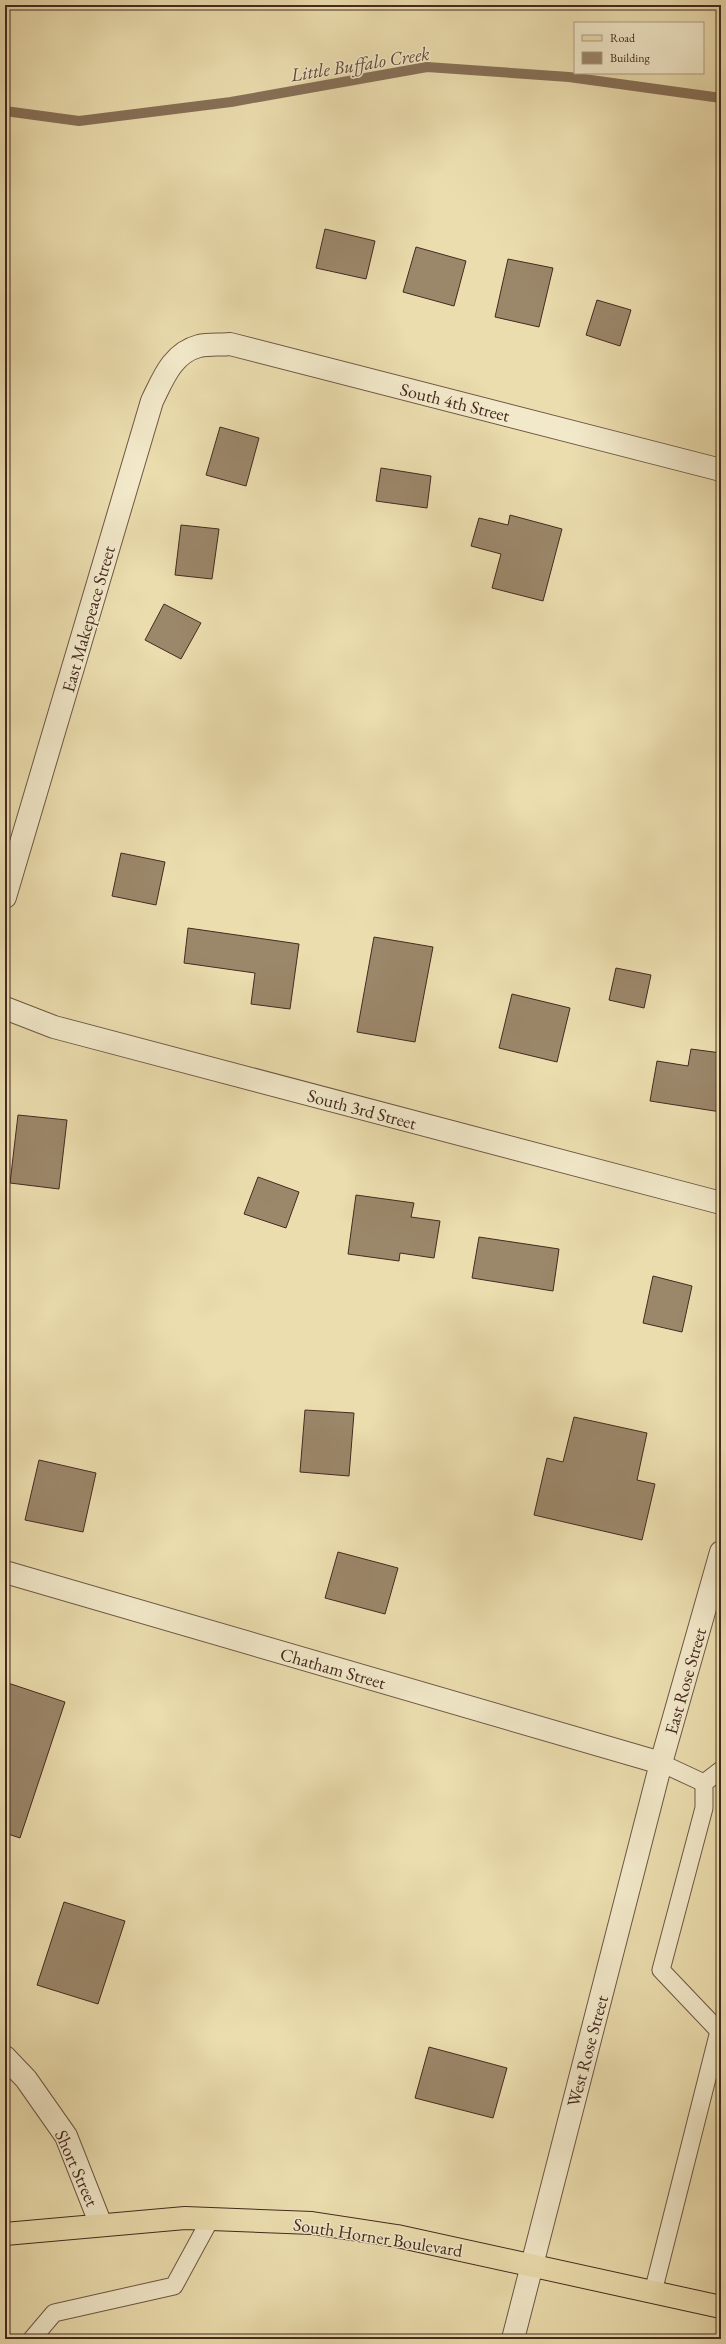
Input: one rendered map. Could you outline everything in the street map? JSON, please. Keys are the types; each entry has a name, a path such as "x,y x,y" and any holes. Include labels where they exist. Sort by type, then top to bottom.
{"main road":[{"name":"South Horner Boulevard","path":"5,2234 101,2224 184,2218 312,2223 397,2236 721,2307"}],"street":[{"name":"South 4th Street","path":"189,351 199,346 230,344 721,470"},
{"name":"East Makepeace Street","path":"5,897 152,401 169,365 189,351"},
{"name":"South 3rd Street","path":"5,1008 54,1027 721,1203"},
{"name":"East Rose Street","path":"661,1763 721,1552"},
{"name":"Chatham Street","path":"5,1572 661,1763"},
{"name":"West Rose Street","path":"512,2339 661,1763"},
{"name":"Short Street","path":"5,2058 26,2079 66,2136 101,2224"}],"lane":[{"path":"661,1763 704,1783"},
{"path":"704,1783 721,1770"},
{"path":"653,2292 720,2031 661,1970 704,1808 704,1783"},
{"path":"32,2339 54,2313 174,2286 211,2218"}],"building":[{"path":"325,229 375,241 366,279 316,268"},
{"path":"416,247 466,261 454,306 403,292"},
{"path":"508,259 553,268 539,327 495,317"},
{"path":"597,300 631,310 620,346 586,335"},
{"path":"220,427 259,438 246,486 206,475"},
{"path":"381,468 431,476 427,508 376,501"},
{"path":"510,515 562,529 543,601 492,588 501,554 471,546 479,518 508,525"},
{"path":"181,525 219,529 212,579 175,575"},
{"path":"164,604 201,623 181,659 145,640"},
{"path":"121,853 165,862 156,905 112,896"},
{"path":"188,928 299,944 290,1009 251,1004 255,973 184,963"},
{"path":"374,937 433,947 415,1042 357,1032"},
{"path":"616,968 651,975 644,1008 609,1000"},
{"path":"512,994 570,1008 557,1062 499,1048"},
{"path":"691,1049 721,1053 721,1112 650,1101 657,1061 688,1066"},
{"path":"18,1115 67,1120 59,1189 10,1183"},
{"path":"258,1177 299,1192 286,1228 244,1214"},
{"path":"356,1195 414,1203 411,1217 440,1221 434,1258 400,1253 399,1261 348,1254"},
{"path":"479,1237 559,1249 553,1291 472,1278"},
{"path":"653,1276 692,1286 682,1332 643,1323"},
{"path":"305,1410 354,1413 349,1476 300,1472"},
{"path":"574,1417 647,1433 637,1480 655,1484 642,1540 534,1515 547,1458 563,1462"},
{"path":"39,1460 96,1473 83,1532 25,1520"},
{"path":"338,1552 398,1568 385,1614 325,1598"},
{"path":"5,1682 65,1702 20,1838 5,1833"},
{"path":"64,1902 125,1921 98,2004 37,1985"},
{"path":"429,2047 507,2068 493,2118 415,2098"}],"waterway":[{"name":"Little Buffalo Creek","path":"5,111 79,121 231,102 427,67 569,77 721,98"}]}
